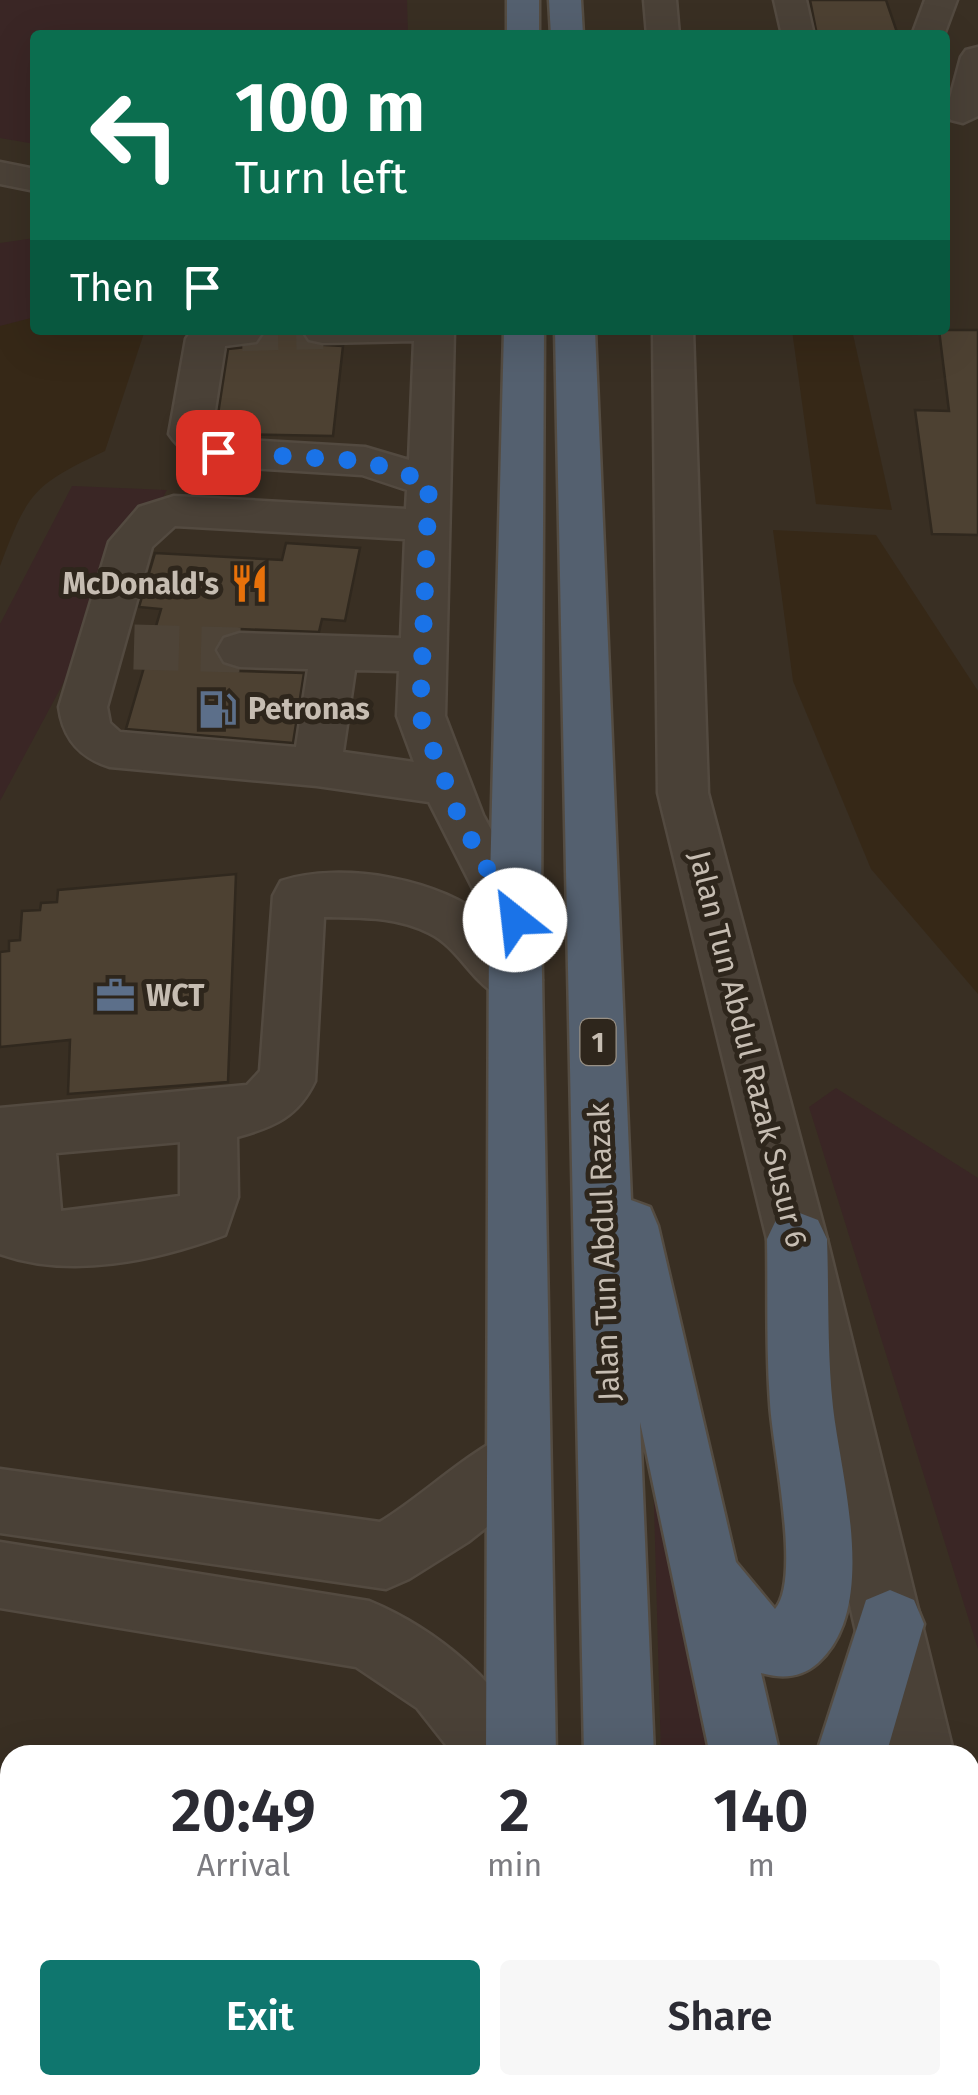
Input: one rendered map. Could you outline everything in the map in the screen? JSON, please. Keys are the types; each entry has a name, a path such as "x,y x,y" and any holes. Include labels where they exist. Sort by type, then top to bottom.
{"highway":[{"path":"522,0 524,30"},
{"path":"565,0 567,30"},
{"path":"521,1745 515,920 524,335"},
{"name":"Jalan Tun Abdul Razak","path":"574,335 619,1745"},
{"path":"600,1092 743,1745"},
{"path":"704,1574 739,1626 770,1644 788,1644 806,1628 816,1594 820,1546 801,1404 797,1239"},
{"path":"854,1745 890,1624"}],"street":[{"path":"660,0 663,30"},
{"path":"790,0 797,30"},
{"path":"930,30 941,0"},
{"path":"0,172 30,179"},
{"path":"216,335 206,340 190,434 202,445 218,452 365,461 428,503"},
{"path":"434,335 420,716 459,817 515,920"},
{"name":"Jalan Tun Abdul Razak Susur 6","path":"672,335 683,793 797,1239 917,1745"},
{"path":"428,503 174,511 154,517 132,542 119,647 83,706 84,726 94,740 110,748 317,767 446,786"},
{"path":"240,650 423,655"},
{"path":"317,767 334,652"},
{"path":"210,1115 209,1197 204,1216 182,1225 17,1233 13,1132 210,1115 264,1104 287,1080 299,896 401,898 454,920 515,980"},
{"path":"0,1501 386,1556 444,1519 517,1462"},
{"path":"0,1576 370,1635 441,1684 491,1745"}],"shaded area":[{"path":"0,0 407,0 408,30 30,30 30,143 0,138"},
{"path":"30,239 30,323 0,326 0,243"},
{"path":"30,318 30,335 143,335 105,451 62,473 36,494 18,522 0,566 0,326"},
{"path":"793,335 853,335 892,510 816,504"},
{"path":"72,486 167,490 0,801 0,624"},
{"path":"773,530 876,535 978,691 978,994 871,869 793,681"},
{"path":"836,1088 978,1178 978,1649 809,1107"},
{"path":"652,1434 708,1745 661,1745"}],"building":[{"path":"810,0 886,0 896,30 816,30"},
{"path":"950,330 978,330 978,535 932,534 915,410 949,411 940,335 950,335"},
{"path":"265,335 303,335 308,344 343,346 333,436 227,434 216,427 228,349 256,346"},
{"path":"286,543 360,548 345,621 322,619 319,632 239,629 221,636 214,652 223,666 239,671 304,673 293,743 126,729 161,609 139,607 155,553 282,560"},
{"name":"WCT","path":"236,874 228,1082 68,1094 70,1040 0,1047 0,952 9,951 9,941 20,940 22,911 40,910 41,903 57,902 58,890"}],"tunnel":[{"path":"134,647 240,650"}],"place":[{"name":"McDonald's","path":"249,584"},
{"name":"Petronas","path":"218,709"},
{"name":"WCT","path":"116,996"}],"route":[{"path":"218,452 365,461 396,468 429,482 420,716 459,817 515,920"}]}
